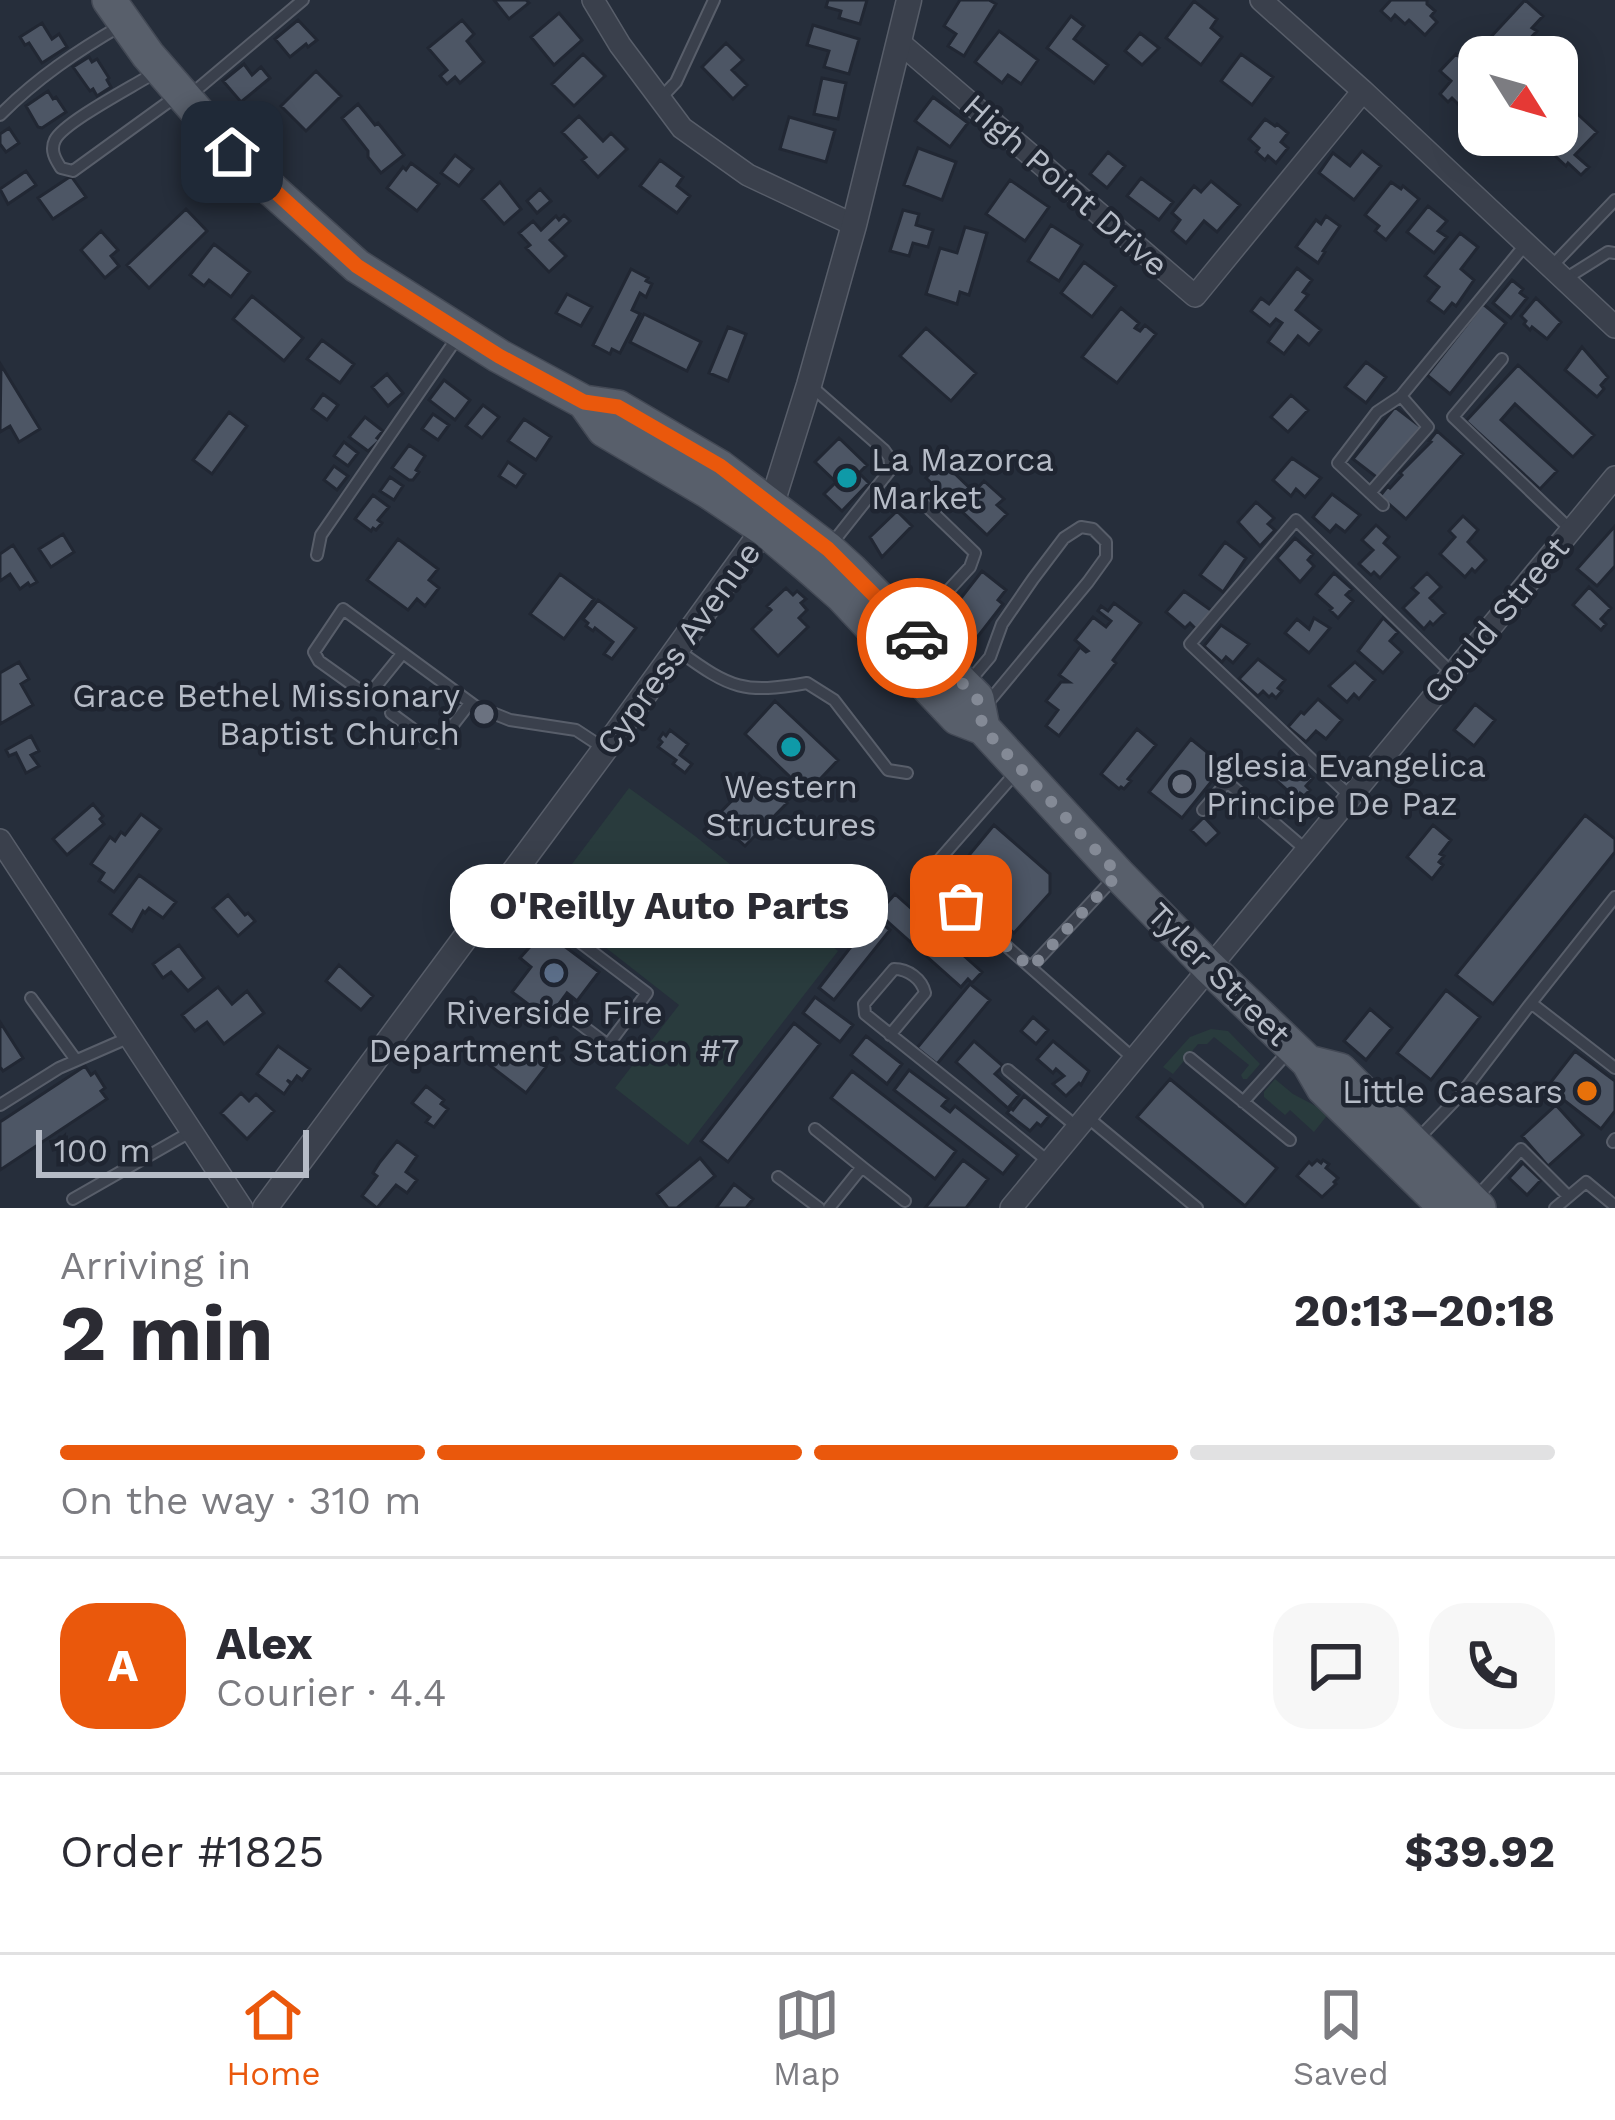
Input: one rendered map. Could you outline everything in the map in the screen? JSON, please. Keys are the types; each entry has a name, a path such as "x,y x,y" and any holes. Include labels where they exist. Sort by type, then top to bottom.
{"main road":[{"name":"Tyler Street","path":"117,12 240,161 357,266 460,332 584,402 618,407 720,466 957,718 976,709"},
{"name":"Tyler Street","path":"768,517 828,549 911,632 1019,769 1300,1055 1323,1088 1466,1206"},
{"name":"Tyler Street","path":"1300,1055 1340,1070 1414,1142 1466,1206"}],"street":[{"path":"593,0 682,128 748,175 854,225"},
{"name":"Cypress Avenue","path":"265,1208 677,650 768,517 854,225 909,0"},
{"path":"1262,0 1615,327"},
{"name":"High Point Drive","path":"899,42 1195,296 1363,91"},
{"name":"Gould Street","path":"1011,1208 1615,477"},
{"path":"0,840 242,1208"}],"lane":[{"path":"175,87 74,120 55,138 52,148 61,167 73,171 175,87 303,0"},
{"path":"661,99 676,82 714,0"},
{"path":"0,115 117,12"},
{"path":"1559,273 1615,200"},
{"path":"1383,505 1338,463 1377,412 1401,396 1527,243"},
{"path":"1559,273 1615,253"},
{"path":"317,555 321,535 460,332"},
{"path":"1502,359 1453,418 1571,530"},
{"path":"809,385 884,450 891,464 828,549"},
{"path":"1370,494 1428,427 1401,396"},
{"path":"911,632 970,567 975,553 918,498"},
{"path":"1350,796 1190,644 1296,520 1452,673"},
{"path":"1081,527 1093,529 1106,542 1106,557 1059,618 976,709 1002,624 1064,538 1081,527"},
{"path":"403,654 368,696 320,662 314,652 343,609 470,704 510,720 576,730 605,748"},
{"path":"677,650 712,675 740,686 765,690 807,682 834,700 888,770 907,773"},
{"path":"391,713 429,742 439,743 470,704"},
{"path":"1019,769 926,875 1133,1058"},
{"path":"1203,810 1227,782 1305,849"},
{"path":"1031,968 1118,874"},
{"path":"504,885 647,993 608,1045 564,1012"},
{"path":"1414,1142 1462,1093 1615,897"},
{"path":"890,1035 925,993 923,984 904,969 894,969 864,1004 865,1014 890,1035 1048,1162"},
{"path":"31,998 76,1060"},
{"path":"1531,1003 1615,1068"},
{"path":"0,1105 58,1068 130,1037"},
{"path":"1243,1102 1300,1055"},
{"path":"1190,1058 1290,1140"},
{"path":"1008,1070 1197,1208"},
{"path":"815,1129 905,1201"},
{"path":"74,1199 192,1131"},
{"path":"1466,1206 1521,1149 1567,1195"},
{"path":"830,1208 862,1167"},
{"path":"778,1177 819,1208"},
{"path":"1555,1208 1586,1182 1615,1206"}],"shaded area":[{"path":"629,788 838,951 688,1145 615,1088 679,1005 545,900"},
{"path":"1211,1029 1228,1031 1260,1064 1247,1079 1241,1075 1249,1065 1214,1037 1207,1044 1198,1044 1173,1074 1163,1067 1190,1037"},
{"path":"1275,1079 1329,1113 1314,1132 1290,1110 1285,1115 1264,1097"}],"building":[{"path":"494,0 526,0 529,3 509,19"},
{"path":"828,0 867,0 860,24 839,18 841,11 826,7"},
{"path":"960,0 996,4 964,56 948,46 956,34 944,26"},
{"path":"1391,0 1427,0 1437,22 1425,35 1409,20 1405,24 1395,15 1391,20 1381,11"},
{"path":"1525,0 1543,16 1532,28 1537,31 1532,36 1492,36"},
{"path":"1194,1 1217,19 1211,28 1222,37 1201,65 1166,38"},
{"path":"559,13 582,40 554,65 531,37"},
{"path":"1071,16 1084,26 1074,39 1108,65 1094,83 1047,48"},
{"path":"298,20 317,40 290,57 275,39"},
{"path":"462,20 474,34 467,41 484,62 460,83 455,77 447,84 440,76 447,70 428,48"},
{"path":"42,23 52,39 59,34 67,47 42,63 20,37"},
{"path":"813,25 859,39 849,74 824,67 829,51 807,45"},
{"path":"999,31 1038,60 1021,84 1008,75 1002,83 975,62"},
{"path":"1140,33 1159,48 1142,65 1125,51"},
{"path":"726,43 743,60 732,70 747,85 733,99 702,67"},
{"path":"583,54 605,76 574,106 552,84"},
{"path":"1241,54 1273,77 1252,105 1221,81"},
{"path":"1456,54 1458,104 1440,94 1451,81 1440,71"},
{"path":"89,57 92,62 97,59 111,87 97,96 73,67"},
{"path":"244,64 252,75 261,67 270,78 241,102 223,81"},
{"path":"316,71 341,96 306,131 281,106"},
{"path":"822,78 846,83 838,119 814,114"},
{"path":"48,91 66,112 42,128 26,106"},
{"path":"933,97 968,123 950,147 915,121"},
{"path":"358,104 404,155 381,173 342,118"},
{"path":"1578,114 1597,132 1578,152"},
{"path":"579,116 603,141 611,133 627,149 598,177 562,132"},
{"path":"789,117 835,130 826,162 780,149"},
{"path":"1265,119 1288,133 1281,142 1288,148 1276,163 1256,152 1259,148 1249,139"},
{"path":"9,128 19,143 6,152 0,134"},
{"path":"918,148 956,162 942,200 904,185"},
{"path":"1362,151 1381,166 1354,200 1319,173 1333,153 1350,166"},
{"path":"1108,152 1125,166 1107,188 1090,174"},
{"path":"455,155 473,169 459,186 441,173"},
{"path":"1555,156 1576,156 1589,167 1581,175 1568,163"},
{"path":"660,160 683,177 677,186 690,196 677,213 640,186"},
{"path":"411,163 439,184 417,211 387,188"},
{"path":"26,171 36,185 8,204 0,189"},
{"path":"71,176 86,197 53,219 38,198"},
{"path":"1141,178 1173,202 1159,220 1127,196"},
{"path":"1010,180 1049,207 1025,241 986,214"},
{"path":"1211,181 1240,205 1217,232 1204,221 1186,243 1172,231 1180,220 1172,213 1194,186 1201,192"},
{"path":"500,182 521,209 504,224 482,199"},
{"path":"1391,182 1419,199 1386,240 1375,231 1379,226 1365,215"},
{"path":"540,189 551,201 537,213 527,201"},
{"path":"1428,206 1447,221 1438,231 1447,237 1434,253 1407,232"},
{"path":"186,209 207,231 149,288 127,265"},
{"path":"903,210 919,214 916,225 933,230 928,247 913,243 909,256 890,251"},
{"path":"564,215 570,221 550,240 566,256 549,272 519,233 533,221 541,230"},
{"path":"1326,216 1340,226 1318,263 1296,247 1316,220 1321,224"},
{"path":"1051,225 1082,245 1059,281 1028,261"},
{"path":"965,227 987,233 969,295 960,292 957,304 926,294 940,248 957,253"},
{"path":"101,231 118,250 111,256 119,266 105,278 81,250"},
{"path":"1460,233 1478,247 1461,269 1474,280 1456,306 1452,303 1444,313 1428,301 1439,287 1425,276"},
{"path":"214,244 250,272 231,297 209,280 204,286 190,275"},
{"path":"1084,262 1116,286 1092,317 1061,293"},
{"path":"1297,268 1312,280 1296,310 1321,330 1309,345 1298,336 1284,354 1268,342 1282,323 1276,319 1270,326 1251,311 1261,298 1269,304"},
{"path":"631,269 652,284 646,297 640,293 632,310 640,314 620,353 612,349 610,354 593,345"},
{"path":"1512,280 1527,298 1511,318 1493,303"},
{"path":"567,294 592,307 581,326 556,313"},
{"path":"252,296 303,338 284,361 233,319"},
{"path":"1536,298 1561,322 1547,339 1530,330 1521,316"},
{"path":"1483,304 1506,323 1450,394 1427,375"},
{"path":"1121,308 1139,323 1135,328 1140,331 1145,325 1156,334 1117,383 1082,357"},
{"path":"644,314 701,342 687,371 630,342"},
{"path":"728,327 746,334 728,381 709,373"},
{"path":"926,328 976,373 951,401 900,356"},
{"path":"322,340 354,364 340,383 307,359"},
{"path":"1582,347 1608,377 1597,397 1565,370"},
{"path":"1366,362 1386,377 1366,403 1345,387"},
{"path":"1,365 40,429 19,442 10,426 0,432"},
{"path":"1518,365 1594,435 1573,457 1515,404 1501,420 1557,471 1540,489 1466,421"},
{"path":"387,374 403,393 388,406 372,387"},
{"path":"444,380 470,400 455,420 429,400"},
{"path":"323,394 338,405 327,420 312,409"},
{"path":"1291,395 1308,410 1288,432 1271,417"},
{"path":"483,405 499,417 482,438 466,426"},
{"path":"1395,407 1421,427 1379,479 1353,459"},
{"path":"229,412 247,426 212,474 193,460"},
{"path":"433,414 449,425 438,440 422,429"},
{"path":"365,417 383,431 368,451 349,437"},
{"path":"524,419 551,437 536,460 508,441"},
{"path":"1437,431 1463,454 1406,519 1380,496"},
{"name":"La Mazorca Market","path":"839,438 867,465 859,473 869,483 842,511 824,494 836,482 815,462"},
{"path":"344,442 358,453 348,466 334,456"},
{"path":"409,445 425,456 413,480 392,468"},
{"path":"951,451 960,460 951,470 974,492 984,481 1004,499 997,505 1007,514 987,535 926,478"},
{"path":"1292,458 1321,478 1305,497 1296,489 1291,496 1273,480"},
{"path":"508,462 525,474 516,487 499,476"},
{"path":"334,466 348,476 337,490 324,480"},
{"path":"390,477 403,486 394,500 380,491"},
{"path":"1332,494 1360,515 1345,532 1336,525 1330,532 1313,517"},
{"path":"373,495 389,507 378,520 382,523 371,531 355,519"},
{"path":"1256,502 1274,518 1268,524 1275,530 1260,546 1238,522"},
{"path":"897,511 912,526 882,557 870,537"},
{"path":"1463,516 1478,530 1468,542 1486,560 1465,577 1440,554 1455,537 1449,531"},
{"path":"1376,525 1389,537 1384,543 1399,557 1380,578 1359,564 1373,550 1362,540"},
{"path":"1615,526 1615,566 1597,586 1577,569"},
{"path":"63,534 74,552 51,567 39,549"},
{"path":"1295,538 1313,554 1308,560 1314,566 1300,582 1277,558"},
{"name":"Grace Bethel Missionary Baptist Church","path":"398,539 438,569 429,580 439,588 425,606 417,599 408,610 367,580"},
{"path":"1225,542 1246,558 1223,592 1200,575"},
{"path":"13,545 37,582 20,589 10,574 0,581 0,554"},
{"path":"982,571 1006,590 998,600 1003,604 972,644 943,621"},
{"path":"1334,573 1352,589 1346,595 1353,601 1338,618 1316,594"},
{"path":"1427,573 1441,587 1430,598 1445,613 1424,629 1403,608 1418,593 1412,588"},
{"path":"560,574 594,599 564,639 530,614"},
{"path":"1589,587 1611,608 1601,619 1606,624 1601,630 1573,605"},
{"path":"786,588 806,599 801,603 807,610 799,618 808,627 778,656 752,629"},
{"path":"1184,591 1212,611 1196,629 1190,623 1185,628 1166,612"},
{"path":"598,600 636,628 612,659 604,654 613,642 586,626 583,619"},
{"path":"1114,603 1141,623 1059,736 1046,726 1058,710 1046,701 1061,682 1069,682 1059,675 1080,647 1088,651 1075,640 1093,617 1106,627 1111,621 1098,611 1101,606 1108,611"},
{"path":"1314,618 1330,628 1309,653 1285,633 1297,619 1309,629"},
{"path":"1383,618 1398,632 1390,641 1402,652 1383,673 1358,651"},
{"path":"1221,625 1249,644 1233,663 1226,657 1222,662 1204,646"},
{"path":"1258,659 1285,680 1276,698 1263,691 1258,696 1239,679"},
{"path":"19,662 29,679 21,684 33,705 0,724 0,673"},
{"path":"1355,662 1375,680 1359,699 1354,694 1347,702 1329,686"},
{"path":"1318,699 1342,720 1326,739 1316,731 1306,742 1288,727"},
{"name":"Western Structures","path":"775,701 838,760 807,793 745,734"},
{"path":"1475,704 1495,720 1474,746 1454,730"},
{"path":"1137,729 1156,745 1128,779 1131,781 1119,789 1101,774"},
{"path":"670,730 688,744 680,755 692,764 685,773 658,747 663,733 666,736"},
{"path":"31,736 39,751 31,755 39,766 26,773 16,753 9,756 6,750"},
{"path":"1191,739 1224,766 1182,818 1149,792"},
{"path":"1292,761 1313,778 1306,786 1310,790 1296,798 1276,780"},
{"path":"758,774 787,803 745,846 715,818"},
{"path":"93,804 104,824 67,855 53,839"},
{"path":"141,814 161,829 114,892 99,881 104,873 91,864 110,837 115,841 121,832 125,835"},
{"path":"1585,815 1615,839 1615,852 1493,1004 1456,975"},
{"path":"1204,817 1219,833 1206,845 1191,830"},
{"path":"994,825 1050,874 1050,893 1014,933 951,877"},
{"path":"1433,825 1451,840 1440,854 1443,865 1432,879 1407,857"},
{"path":"139,875 176,902 163,918 149,908 143,911 132,931 110,914"},
{"path":"895,894 982,972 972,983 968,979 961,987 878,913"},
{"path":"228,895 255,921 238,936 213,908"},
{"path":"874,917 890,930 834,1000 819,988"},
{"path":"544,931 599,972 577,1001 567,993 548,1019 512,992 531,967 520,958"},
{"path":"179,945 204,978 188,991 171,972 163,978 153,964"},
{"path":"339,965 373,996 361,1010 326,981"},
{"path":"970,984 990,1000 937,1064 917,1048"},
{"path":"218,987 232,1004 247,991 264,1013 224,1044 207,1022 195,1031 182,1015"},
{"path":"1446,990 1480,1017 1431,1080 1397,1053"},
{"path":"815,997 853,1025 840,1042 803,1013"},
{"path":"1370,1009 1392,1028 1366,1060 1344,1041"},
{"path":"1033,1017 1048,1030 1036,1044 1021,1031"},
{"path":"0,1022 23,1058 3,1071 0,1067"},
{"path":"794,1023 820,1044 728,1162 701,1141"},
{"path":"866,1036 902,1064 887,1084 851,1055"},
{"path":"974,1041 1003,1066 995,1074 1019,1095 1008,1108 956,1062"},
{"path":"1053,1041 1089,1071 1066,1096 1053,1084 1064,1076 1037,1059"},
{"path":"519,1043 546,1067 526,1093 488,1064 500,1048 514,1050"},
{"path":"278,1046 310,1069 302,1080 297,1076 292,1083 287,1080 291,1084 284,1094 257,1074"},
{"path":"1575,1051 1615,1081 1615,1111 1601,1129 1547,1087"},
{"path":"85,1066 91,1075 95,1072 107,1099 0,1170 0,1122"},
{"path":"909,1070 948,1099 942,1106 950,1112 955,1106 1018,1155 1003,1174 894,1090"},
{"path":"852,1071 956,1151 935,1179 831,1098"},
{"path":"1170,1079 1277,1168 1245,1206 1137,1117"},
{"path":"426,1086 448,1109 434,1127 426,1122 430,1117 412,1103"},
{"path":"241,1093 249,1101 256,1094 274,1111 247,1139 221,1113"},
{"path":"1024,1096 1049,1116 1030,1131 1007,1113"},
{"path":"1556,1105 1583,1135 1548,1166 1522,1136"},
{"path":"397,1141 417,1156 406,1172 417,1180 407,1193 396,1185 377,1208 362,1196"},
{"path":"700,1158 715,1176 677,1208 668,1208 657,1194"},
{"path":"963,1160 988,1179 966,1208 925,1208"},
{"path":"1317,1160 1329,1164 1326,1168 1338,1178 1322,1197 1297,1176"},
{"path":"1523,1163 1541,1180 1527,1195 1509,1178"},
{"path":"734,1184 753,1199 746,1208 716,1208"}],"way so far":[{"path":"917,638 977,698 983,728 1118,874 1031,968 961,906"}],"place":[{"name":"La Mazorca Market","path":"847,478"},
{"name":"Grace Bethel Missionary Baptist Church","path":"484,714"},
{"name":"Western Structures","path":"791,747"},
{"name":"Iglesia Evangelica Principe De Paz","path":"1182,784"},
{"name":"O'Reilly Auto Parts","path":"961,906"},
{"name":"Riverside Fire Department Station #7","path":"554,973"},
{"name":"Little Caesars","path":"1587,1091"}],"route":[{"path":"232,152 357,266 499,356 584,402 618,407 720,466 828,549 917,638"}]}
